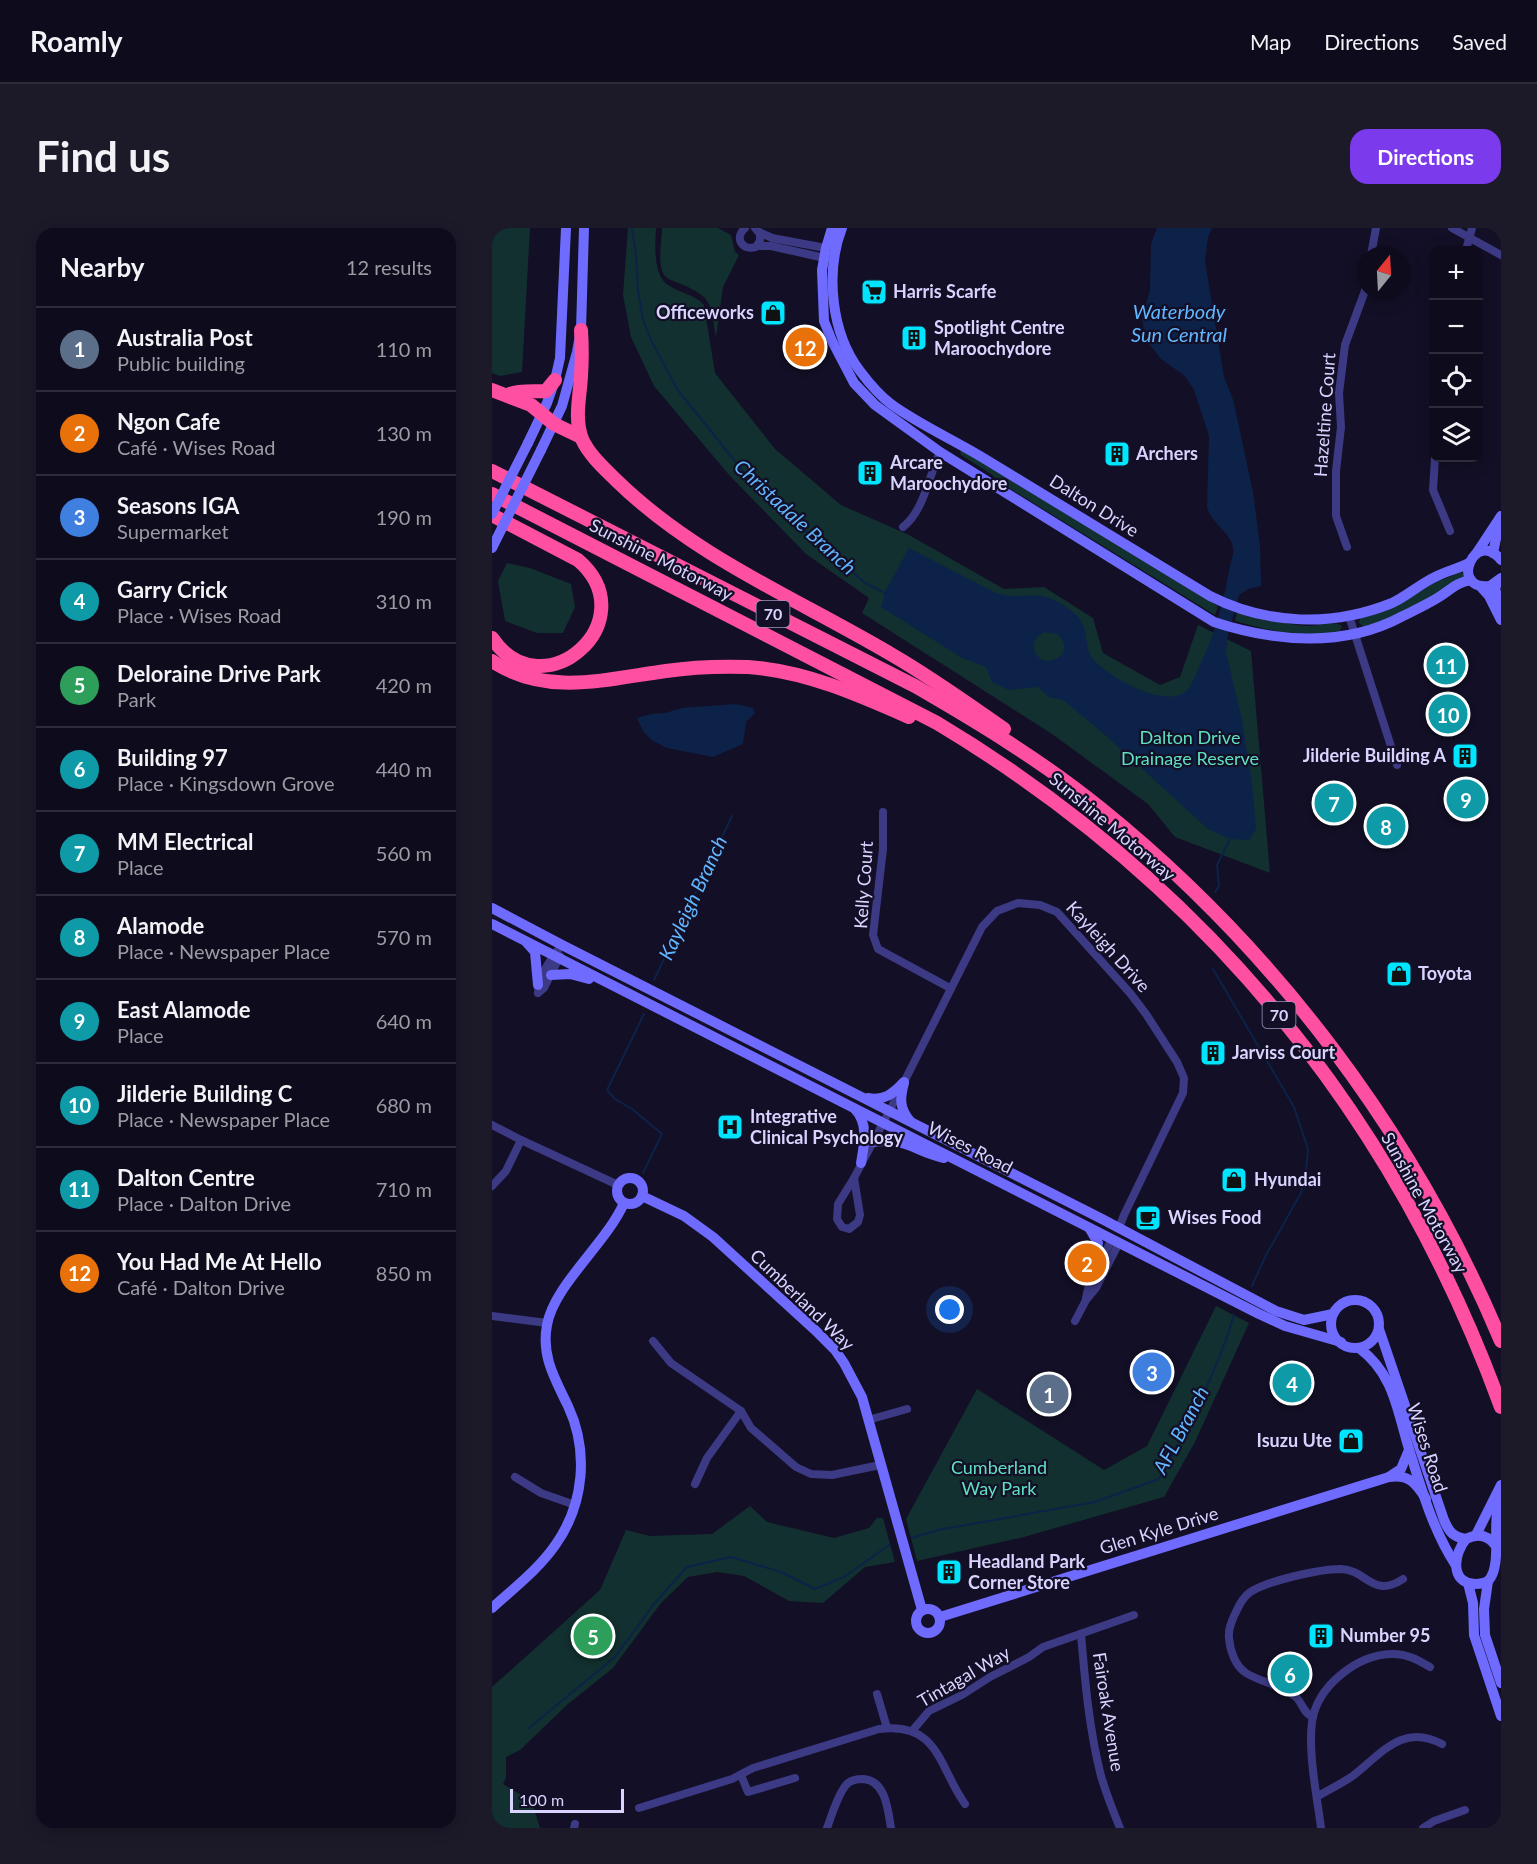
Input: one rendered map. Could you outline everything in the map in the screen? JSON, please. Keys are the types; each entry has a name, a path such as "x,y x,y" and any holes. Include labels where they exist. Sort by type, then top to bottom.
{"highway":[{"path":"581,330 578,418 581,437 617,481 651,511 714,555 860,636 939,684 1035,752 1047,769"},
{"path":"509,395 515,391 531,393 546,391 555,380"},
{"path":"492,390 531,405 554,424 581,437"},
{"name":"Sunshine Motorway","path":"492,471 915,686 979,723 1099,807 1183,880 1264,964 1322,1034 1386,1125 1431,1198 1472,1277 1501,1341"},
{"name":"Sunshine Motorway","path":"492,494 871,687 937,723 1005,764 1106,840 1190,917 1232,960 1316,1062 1347,1106 1411,1209 1464,1316 1501,1407"},
{"path":"492,515 578,560 596,583 601,605 597,627 590,641 579,653 558,663 543,666 520,661 505,653 492,638"},
{"path":"492,661 499,669 543,681 572,683 696,667 765,668 817,680 917,720 937,723"}],"main road":[{"path":"492,515 543,414 555,380 560,358 566,228"},
{"path":"492,548 554,424 569,384 581,330 584,228"},
{"name":"Dalton Drive","path":"842,228 828,257 824,321 854,383 875,405 940,452 1214,622 1274,637 1312,639 1354,635 1386,625 1442,596 1456,583 1490,586 1499,580"},
{"path":"828,257 831,232"},
{"name":"Dalton Drive","path":"828,257 842,336 858,369 876,389 899,409 966,447 1220,602 1277,618 1310,621 1349,616 1393,602 1433,578 1469,563"},
{"path":"876,389 875,396 902,418 898,420 891,417"},
{"path":"966,447 960,447 957,457 986,476 996,488"},
{"path":"1476,554 1482,552 1499,558 1501,517"},
{"path":"1501,517 1469,563 1468,569 1475,583 1489,596 1501,620"},
{"path":"1499,580 1495,590 1501,604"},
{"name":"Wises Road","path":"492,908 1287,1316 1304,1320 1333,1314"},
{"name":"Wises Road","path":"492,924 1271,1320 1341,1342"},
{"path":"525,941 535,952 538,985"},
{"path":"551,975 579,975 604,987 631,994"},
{"path":"858,1096 884,1099 904,1082"},
{"path":"904,1082 900,1102 903,1112 911,1122"},
{"path":"852,1107 860,1114 863,1122 861,1163"},
{"path":"872,1142 901,1141 929,1154 958,1161"},
{"path":"633,1178 642,1187 642,1196 637,1202 624,1203 616,1193 618,1185 624,1179 633,1178"},
{"name":"Cumberland Way","path":"642,1196 684,1216 707,1232 840,1356 852,1374 862,1397 922,1610"},
{"path":"492,1608 537,1567 556,1545 575,1505 580,1484 581,1446 576,1426 552,1376 546,1357 547,1323 559,1296 607,1234 624,1203"},
{"path":"1089,1228 1098,1243 1094,1274"},
{"name":"Kayleigh Drive","path":"1116,1241 1119,1228"},
{"path":"1357,1299 1365,1302 1375,1313 1379,1329 1374,1340 1359,1348 1352,1348 1341,1342 1333,1331 1333,1314 1341,1303 1357,1299"},
{"name":"Wises Road","path":"1379,1329 1444,1520 1450,1533 1458,1538 1471,1537"},
{"name":"Wises Road","path":"1359,1348 1379,1365 1391,1387 1426,1499 1443,1545 1455,1564"},
{"path":"1389,1477 1401,1469 1409,1450"},
{"path":"1389,1477 1410,1479 1426,1499"},
{"name":"Glen Kyle Drive","path":"939,1617 1389,1477"},
{"path":"1488,1581 1479,1585 1468,1584 1460,1578 1455,1564 1457,1554 1471,1537 1501,1485"},
{"path":"1501,1496 1497,1513 1497,1563 1488,1581 1484,1609 1485,1635 1501,1683"},
{"path":"1471,1537 1484,1536 1492,1540 1496,1546"},
{"path":"1468,1584 1473,1603 1474,1635 1501,1716"},
{"path":"922,1610 933,1610 939,1617 940,1624 934,1632 929,1634 922,1632 916,1625 916,1616 922,1610"}],"street":[{"path":"745,228 739,236 742,245 748,249 757,246 771,246 828,257"},
{"path":"1373,246 1376,228"},
{"path":"1452,228 1501,255"},
{"path":"1467,246 1472,228"},
{"path":"757,230 761,238 757,246"},
{"path":"757,230 772,238 828,257"},
{"name":"Hazeltine Court","path":"1347,547 1336,516 1336,471 1341,427 1339,393 1345,345 1362,300"},
{"path":"903,527 909,522 927,488 940,452"},
{"path":"1435,462 1433,490 1450,531"},
{"path":"1349,616 1397,765"},
{"name":"Kelly Court","path":"883,812 883,849 873,935 878,949 950,988"},
{"name":"Kayleigh Drive","path":"854,1178 860,1215 858,1222 849,1229 842,1227 837,1219 836,1210 890,1112 982,927 997,911 1018,903 1040,904 1057,912 1130,993 1177,1062 1184,1078 1183,1093 1119,1228"},
{"path":"556,957 551,975 544,988 538,993 538,985 562,945"},
{"path":"492,1125 618,1185"},
{"path":"492,1186 506,1171 521,1140"},
{"path":"1086,1300 1089,1284 1094,1274 1116,1241"},
{"path":"1075,1321 1086,1300 1096,1288 1116,1241"},
{"path":"492,1316 547,1323"},
{"path":"653,1341 671,1363 741,1411 751,1428 789,1462 811,1474 832,1475 880,1465"},
{"path":"868,1420 907,1409"},
{"path":"695,1484 707,1458 741,1411"},
{"path":"514,1477 541,1493 575,1505"},
{"path":"1313,1717 1306,1714 1294,1696 1245,1672 1237,1663 1230,1648 1228,1634 1240,1603 1248,1594 1263,1586 1300,1575 1334,1569 1350,1571 1377,1586 1394,1585 1403,1579"},
{"name":"Tintagal Way","path":"639,1808 741,1775 764,1765 886,1728 912,1731 920,1719 929,1712 1029,1657 1047,1644 1134,1616"},
{"name":"Fairoak Avenue","path":"1081,1634 1084,1676 1093,1735 1102,1777 1119,1828"},
{"path":"1321,1828 1312,1750 1313,1717 1331,1684 1348,1670 1367,1660 1390,1654 1403,1654 1416,1658 1430,1667"},
{"path":"877,1694 886,1728"},
{"path":"912,1731 935,1749 965,1804"},
{"path":"1318,1796 1354,1775 1392,1743 1423,1736 1442,1744"},
{"path":"741,1775 748,1792 795,1778"},
{"path":"827,1828 846,1784 854,1780 865,1779 875,1783 882,1793 891,1828"},
{"path":"1423,1828 1434,1821 1465,1810"}],"green space":[{"path":"492,228 530,228 522,372 500,376 492,373"},
{"name":"Dalton Drive Drainage Reserve","path":"628,228 656,228 657,267 663,281 696,298 704,305 715,373 775,449 841,505 909,535 1004,589 1044,587 1093,618 1103,653 1160,685 1180,677 1198,625 1251,651 1270,873 1175,837 1148,804 1052,734 862,613 869,598 806,554 730,476 654,386 631,337 623,295"},
{"path":"662,228 718,228 731,235 735,252 739,255 723,287 716,337 711,309 705,298 664,275 660,258"},
{"path":"962,450 1218,606 1215,615 1001,483 961,455"},
{"path":"507,563 530,568 571,584 575,607 563,633 537,633 505,621 498,581"},
{"path":"1462,572 1464,577 1399,615 1364,627 1359,623 1360,618 1433,583"},
{"path":"1237,611 1291,624 1309,626 1335,623 1342,626 1340,631 1300,634 1235,621"},
{"name":"Cumberland Way Park","path":"1216,1306 1249,1323 1195,1442 1164,1497 1024,1537 917,1561 906,1519 977,1389 1104,1470 1147,1446"},
{"path":"750,1506 767,1522 834,1538 869,1528 877,1518 883,1518 895,1562 865,1567 823,1603 789,1601 744,1576 717,1572 688,1577 661,1603 613,1668 568,1704 520,1750 506,1757 506,1778 503,1784 532,1802 540,1828 492,1828 492,1687 600,1590 626,1530 650,1536 712,1534"}],"water":[{"name":"Waterbody Sun Central","path":"1157,228 1212,228 1208,237 1205,261 1224,377 1233,399 1253,492 1260,545 1261,586 1248,589 1239,595 1228,635 1226,652 1242,720 1252,783 1256,829 1249,840 1230,839 1208,829 1104,734 1063,700 1049,697 1038,687 1008,690 992,682 986,667 962,658 881,607 886,590 909,548 996,593 1009,596 1045,597 1054,600 1073,612 1083,624 1088,649 1094,660 1112,675 1125,682 1166,697 1178,695 1187,690 1194,679 1216,625 1233,550 1229,537 1213,519 1207,507 1209,436 1194,390 1185,376 1161,359 1146,340 1142,319 1150,290 1151,244","holes":["1044,632 1057,634 1063,642 1064,649 1061,655 1049,661 1037,656 1034,648 1035,640"]},
{"path":"736,704 753,708 755,713 746,722 743,744 713,757 667,748 653,741 643,731 637,718 682,708"}],"waterway":[{"name":"Christadale Branch","path":"632,228 643,320 677,389 743,471 800,526 865,583 887,594"},
{"name":"Kayleigh Branch","path":"654,980 732,816"},
{"name":"AFL Branch","path":"1215,892 1219,886 1217,865 1230,839"},
{"name":"AFL Branch","path":"1213,969 1294,1107 1308,1149 1301,1193 1266,1255 1252,1286"},
{"name":"Kayleigh Branch","path":"643,1173 662,1134 632,1109 615,1099 607,1090 644,1014"},
{"name":"AFL Branch","path":"912,1538 938,1530 1095,1502 1159,1479 1210,1378 1234,1315"},
{"name":"AFL Branch","path":"529,1728 615,1657 654,1604 687,1567 731,1557 781,1572 815,1589 844,1577 889,1545"}],"place":[{"name":"Harris Scarfe","path":"874,292"},
{"name":"Officeworks","path":"773,313"},
{"name":"Spotlight Centre Maroochydore","path":"914,338"},
{"name":"You Had Me At Hello","path":"805,347"},
{"name":"Archers","path":"1117,454"},
{"name":"Arcare Maroochydore","path":"870,473"},
{"name":"Dalton Centre","path":"1446,665"},
{"name":"Jilderie Building C","path":"1448,714"},
{"name":"Jilderie Building A","path":"1465,756"},
{"name":"East Alamode","path":"1466,799"},
{"name":"MM Electrical","path":"1334,803"},
{"name":"Alamode","path":"1386,826"},
{"name":"Toyota","path":"1399,974"},
{"name":"Jarviss Court","path":"1213,1053"},
{"name":"Integrative Clinical Psychology","path":"730,1127"},
{"name":"Hyundai","path":"1234,1180"},
{"name":"Wises Food","path":"1148,1218"},
{"name":"Ngon Cafe","path":"1087,1263"},
{"name":"Seasons IGA","path":"1152,1372"},
{"name":"Garry Crick","path":"1292,1383"},
{"name":"Australia Post","path":"1049,1394"},
{"name":"Isuzu Ute","path":"1351,1441"},
{"name":"Headland Park Corner Store","path":"949,1572"},
{"name":"Deloraine Drive Park","path":"593,1636"},
{"name":"Number 95","path":"1321,1636"},
{"name":"Building 97","path":"1290,1674"}]}
